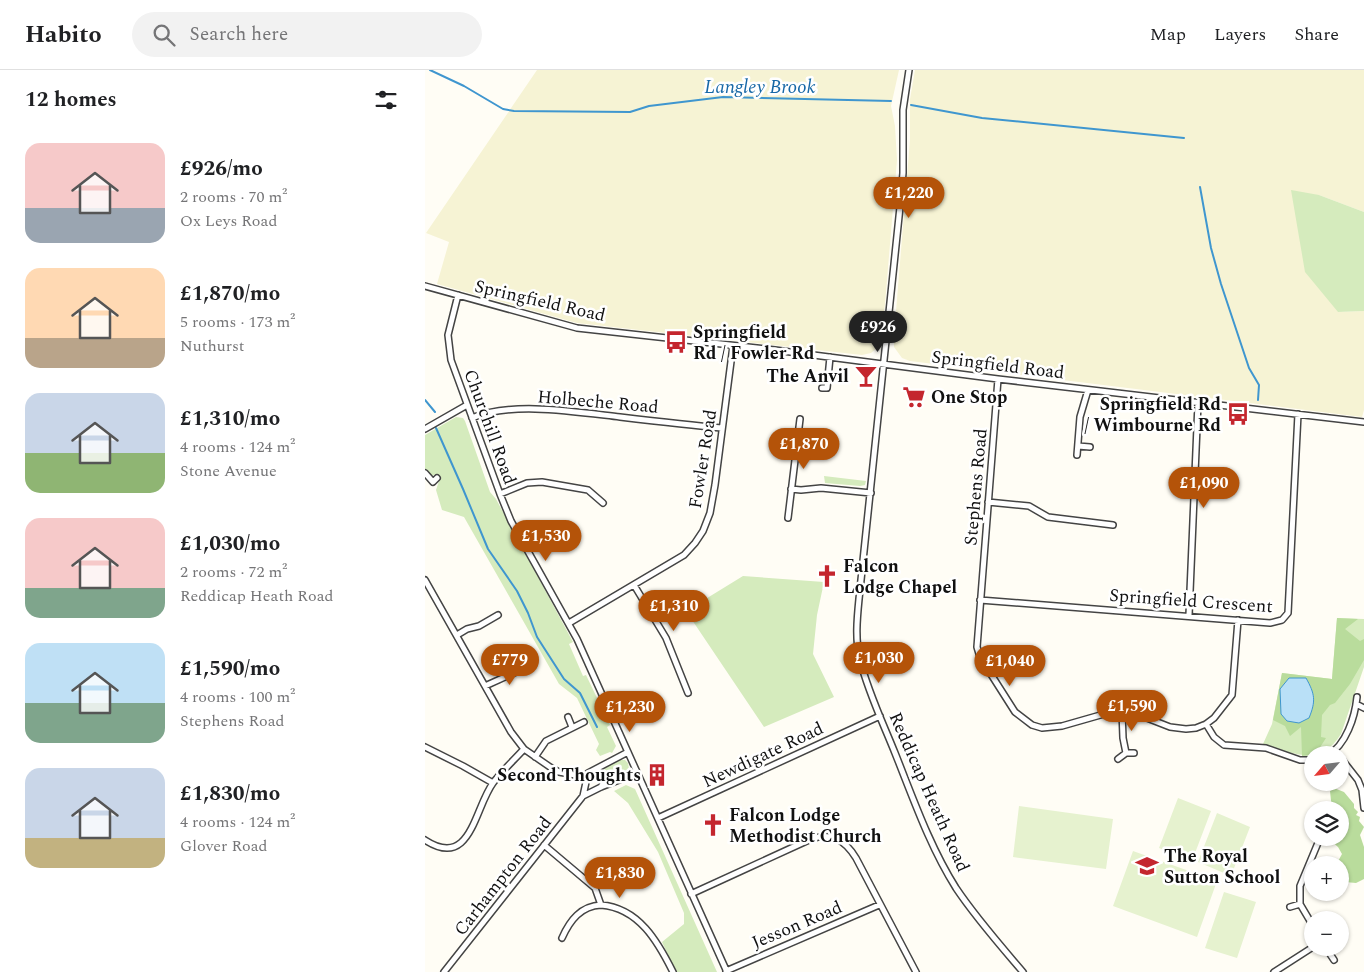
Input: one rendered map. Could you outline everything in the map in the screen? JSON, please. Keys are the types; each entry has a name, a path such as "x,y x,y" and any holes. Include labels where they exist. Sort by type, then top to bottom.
{"street":[{"name":"Reddicap Heath Road","path":"909,70 903,110 901,198 859,599 857,634 860,660 920,816 946,871 966,902 1023,972"},
{"name":"Springfield Road","path":"425,286 577,328 1364,422"},
{"name":"Churchill Road","path":"458,295 448,335 449,349 467,405 500,494 511,521 569,622 658,818"},
{"name":"Fowler Road","path":"569,622 684,555 695,544 703,531 710,513 715,485 733,346"},
{"path":"822,388 827,388 831,357"},
{"name":"Stephens Road","path":"999,379 980,600 977,648 980,657 1015,712 1032,725 1042,728 1062,726 1111,712 1122,711 1134,713 1170,727 1196,728 1207,724"},
{"path":"1077,455 1080,417 1088,390"},
{"path":"1189,615 1198,403"},
{"path":"425,428 467,405"},
{"name":"Holbeche Road","path":"472,418 501,411 542,409 722,428"},
{"name":"Springfield Crescent","path":"980,600 1278,622 1286,617 1288,613 1299,414"},
{"path":"788,518 800,419"},
{"path":"1078,446 1090,447"},
{"path":"425,473 433,482 437,478"},
{"path":"500,494 527,483 542,482 588,490 603,504"},
{"path":"791,489 821,488 871,493"},
{"path":"988,502 1029,506 1048,517 1104,527 1113,525"},
{"path":"425,580 511,732 524,749 559,772 586,779"},
{"path":"635,585 667,638 688,693"},
{"path":"457,635 467,629 479,626 498,615"},
{"path":"1238,620 1232,694 1219,712 1207,724 1213,737 1224,745 1265,748 1304,760"},
{"path":"512,663 516,672"},
{"path":"485,686 527,667"},
{"path":"1341,746 1357,697"},
{"path":"1356,704 1364,708"},
{"path":"1122,711 1123,738 1126,753"},
{"path":"568,716 572,727"},
{"name":"Newdigate Road","path":"658,818 880,716"},
{"path":"535,757 546,741 584,722"},
{"path":"425,747 493,783"},
{"path":"426,842 441,848 450,848 457,846 463,841 470,833 478,811 493,783 524,749"},
{"path":"586,779 591,771 628,752"},
{"path":"1118,759 1126,753 1134,753"},
{"path":"1349,767 1355,774 1362,790 1364,808"},
{"path":"586,779 590,788 599,788 604,781 603,774 598,771 591,771"},
{"name":"Carhampton Road","path":"444,972 583,796 637,772"},
{"name":"Carhampton Road","path":"583,796 586,779"},
{"path":"658,818 726,972"},
{"path":"691,894 811,839 828,836 838,839 851,850 916,972"},
{"path":"544,845 595,888 601,905"},
{"path":"1304,911 1300,904 1301,880 1316,846"},
{"path":"1289,907 1300,904"},
{"name":"Jesson Road","path":"726,972 879,905"},
{"path":"562,938 568,925 577,913 594,906 611,906 637,920 647,928 658,943 673,972"},
{"path":"1278,971 1304,953"},
{"path":"1332,956 1335,960"}],"shaded area":[{"path":"537,70 899,70 891,106 895,126 897,160 885,304 879,346 871,353 862,355 577,323 437,284 449,242 426,233"},
{"path":"915,70 1364,70 1364,212 1319,195 1338,312 1364,311 1364,410 1362,417 910,361 902,358 894,347 894,336 910,140 910,99"}],"green space":[{"path":"1291,190 1319,195 1364,212 1364,311 1338,312 1305,272"},
{"path":"456,417 463,418 465,421 490,492 496,499 573,642 569,644 583,676 586,675 610,725 607,727 616,746 612,753 600,756 596,750 599,744 577,698 559,684 464,517 442,510 436,490 440,478 437,474 431,476 425,469 425,435"},
{"path":"824,476 866,481 865,485 860,486 825,483"},
{"path":"743,576 824,582 817,615 813,654 834,697 764,727 686,611"},
{"path":"1337,618 1364,619 1364,667 1341,734 1333,745 1304,746 1304,755 1263,744 1272,724 1282,673 1332,679"},
{"path":"1337,618 1358,619 1345,629 1360,641 1364,639 1364,660 1350,684 1335,703 1330,705 1322,715 1321,737 1326,738 1321,746 1304,746 1304,756 1302,756 1301,727 1290,736 1285,726 1273,720 1282,673 1332,679"},
{"path":"620,760 625,760 628,763 629,769 627,773 611,780 604,769"},
{"path":"626,785 635,789 717,972 676,972 662,942 684,924 684,913 658,852 628,803 614,791"},
{"path":"1330,791 1344,792 1354,804 1354,808 1358,812 1356,815 1360,817 1359,821 1364,827 1360,835 1364,847 1364,879 1356,883 1349,882 1349,856 1341,856 1342,854 1337,846 1349,846 1349,801 1331,801"},
{"path":"1178,798 1211,811 1192,861 1159,848"},
{"path":"1019,806 1113,819 1106,869 1013,857"},
{"path":"1217,813 1250,827 1231,876 1198,862"},
{"path":"1133,851 1217,881 1197,937 1113,906"},
{"path":"1224,892 1256,902 1237,958 1205,948"}],"water":[{"path":"1289,678 1306,678 1313,693 1313,707 1309,718 1299,723 1287,721 1281,714 1280,689"}],"waterway":[{"name":"Langley Brook","path":"430,70 464,86 503,109 514,111 630,112 649,106 723,97 891,101"},
{"name":"Langley Brook","path":"911,105 982,118 1184,138"},
{"path":"1200,187 1211,248 1249,368 1259,385 1258,400"},
{"path":"425,400 435,412"},
{"path":"436,428 488,549 517,591 537,637 564,679 580,693 597,727"}],"place":[{"name":"Springfield Rd / Fowler Rd","path":"676,342"},
{"name":"The Anvil","path":"866,376"},
{"name":"One Stop","path":"914,397"},
{"name":"Springfield Rd / Wimbourne Rd","path":"1238,414"},
{"name":"Falcon Lodge Chapel","path":"827,576"},
{"name":"Second Thoughts","path":"657,775"},
{"name":"Falcon Lodge Methodist Church","path":"713,825"},
{"name":"The Royal Sutton School","path":"1147,866"}]}
